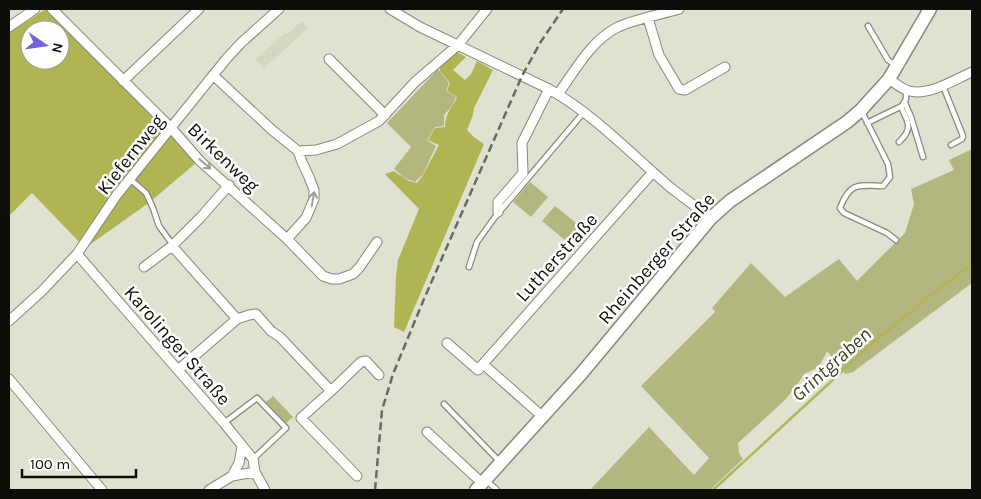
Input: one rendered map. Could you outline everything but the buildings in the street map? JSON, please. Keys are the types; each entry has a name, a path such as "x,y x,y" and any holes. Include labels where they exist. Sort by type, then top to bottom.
{"main road":[{"name":"Rheinberger Straße","path":"481,484 543,418 711,218 730,201 862,110 898,66 930,9"}],"street":[{"path":"9,27 35,9"},
{"name":"Birkenweg","path":"52,9 172,128 200,161 287,239 323,276 332,279 346,278 353,274 377,242"},
{"path":"123,81 199,9"},
{"name":"Kiefernweg","path":"9,321 42,291 77,254 116,196 214,75 242,42 278,9"},
{"path":"298,151 316,150 337,144 360,133 385,116 415,82 458,45 487,9"},
{"path":"558,94 594,45 617,27 679,9"},
{"path":"394,10 420,27 549,89 585,111 671,188 711,218"},
{"path":"648,18 658,55 679,89 686,90 725,66"},
{"path":"329,59 385,116"},
{"path":"889,79 906,90 924,92 972,72"},
{"path":"214,75 272,130 298,151 310,177 314,198 306,218 287,239"},
{"path":"498,212 498,202 523,173 522,143 549,89"},
{"name":"Lutherstraße","path":"483,364 654,172"},
{"path":"144,267 173,245 229,185"},
{"path":"173,245 237,319"},
{"name":"Karolinger Straße","path":"77,254 253,459"},
{"path":"178,370 237,319 256,314 331,391"},
{"path":"447,342 478,370 483,364 543,418"},
{"path":"357,476 301,418 361,362 366,361 379,375"},
{"path":"9,379 102,490"},
{"path":"427,432 481,484"},
{"path":"232,476 239,463 242,447"},
{"path":"253,459 255,472 264,490"},
{"path":"209,490 232,476 255,472"}],"lane":[{"path":"868,26 888,60 898,66"},
{"path":"943,85 963,136 962,139 951,145"},
{"path":"906,90 905,103 923,157"},
{"path":"868,123 901,107 905,103"},
{"path":"898,142 907,134 908,128 901,107"},
{"path":"862,110 888,164 890,177 883,186 859,185 850,189 840,208 844,213 887,233 896,240"},
{"path":"469,267 477,242 498,212 585,111"},
{"path":"130,179 146,193 154,208 159,226 173,245"},
{"path":"224,423 257,398 286,428 253,459"},
{"path":"444,404 501,463"},
{"path":"481,484 497,490"}],"shaded area":[{"path":"302,21 308,28 264,68 256,59 285,33 287,34"}],"green space":[{"path":"46,9 57,20 29,20"},
{"path":"20,26 20,70 70,70 70,33 197,162 150,202 85,248 32,193 9,216 9,33"},
{"path":"457,52 466,57 453,70 465,80 471,74 477,61 493,70 474,108 467,130 484,144 404,332 394,327 396,276 398,260 419,209 385,174 394,171 409,181 417,183 423,175 439,145 428,140 435,128 445,127 448,114 457,97 447,91 450,83 440,71 440,67"},
{"path":"438,69 449,83 446,91 456,97 452,106 444,115 444,126 435,127 427,140 436,146 423,174 415,182 405,178 394,169 411,147 387,123"},
{"path":"972,149 972,283 853,372 845,374 827,351 819,367 804,374 785,400 738,443 739,453 743,459 710,490 590,490 649,427 694,475 709,458 641,386 715,312 712,308 751,263 785,297 839,259 857,281 905,233 914,204 911,189 954,170 949,160"},
{"path":"530,182 548,197 531,217 513,202"},
{"path":"555,206 586,231 573,247 542,221"},
{"path":"273,396 293,417 286,423 266,402"}],"waterway":[{"name":"Grintgraben","path":"713,490 874,342 972,264"}],"railway":[{"path":"375,490 382,410 393,374 522,76 540,43 563,9"}]}
